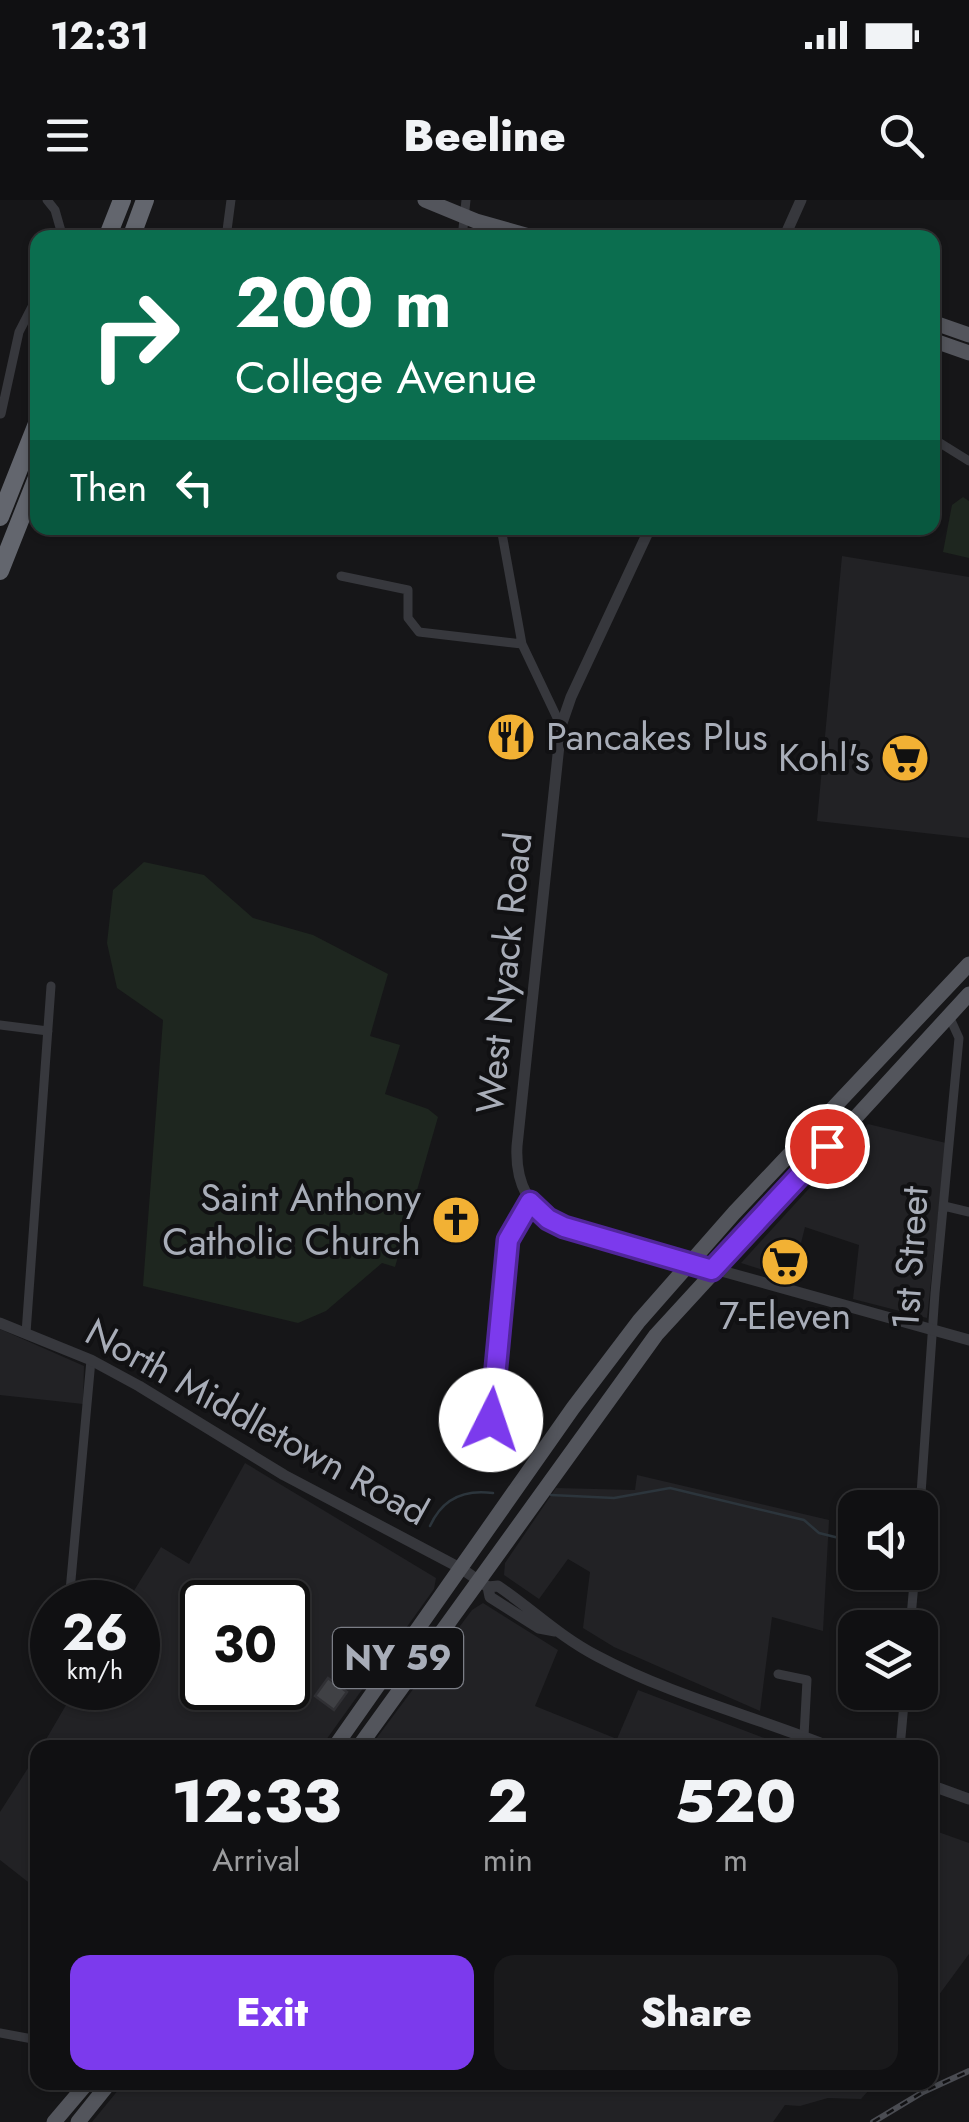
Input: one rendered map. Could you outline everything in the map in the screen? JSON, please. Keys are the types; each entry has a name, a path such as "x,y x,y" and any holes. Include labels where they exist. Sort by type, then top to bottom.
{"highway":[{"path":"110,230 122,200"},
{"path":"134,230 146,200"},
{"path":"0,517 30,441"},
{"path":"0,571 30,495"}],"main road":[{"path":"426,200 465,208 517,230"},
{"path":"940,325 969,335"},
{"path":"940,342 969,354"},
{"name":"NY 59","path":"340,1740 573,1408 689,1263 969,964"},
{"name":"NY 59","path":"364,1740 485,1584 616,1386 712,1270 969,994"},
{"path":"54,2122 81,2090"},
{"path":"78,2122 104,2090"}],"street":[{"path":"46,200 55,210 61,230"},
{"path":"227,230 231,200"},
{"path":"787,230 800,200"},
{"path":"1,414 19,332 30,311"},
{"path":"940,443 969,461"},
{"path":"501,535 522,644 562,726"},
{"name":"West Nyack Road","path":"530,1202 518,1176 517,1146 562,726 577,684 647,535"},
{"path":"341,576 408,590 408,618 419,632 522,644"},
{"path":"26,1333 51,986"},
{"name":"1st Street","path":"922,1490 959,1038 949,1016"},
{"path":"0,1024 48,1031"},
{"path":"493,1435 493,1395 508,1240 530,1202 548,1219 564,1227 969,1340"},
{"path":"944,1206 969,1212"},
{"name":"North Middletown Road","path":"0,1323 91,1360 139,1386 284,1475 485,1584 498,1586 546,1618 555,1630 654,1684 814,1740"},
{"path":"71,1580 91,1360"},
{"path":"778,1674 807,1680 804,1736"},
{"path":"901,1740 903,1710"},
{"path":"938,1788 969,1800"},
{"path":"0,2033 30,2039"}],"shaded area":[{"path":"963,497 969,501 969,558 943,552 952,505"},
{"path":"842,556 969,577 969,838 817,821"},
{"path":"144,862 204,875 253,918 313,935 388,974 370,1036 400,1045 385,1094 428,1109 438,1117 395,1267 382,1263 326,1311 298,1323 143,1286 163,1020 117,988 107,943 113,890"},
{"path":"868,1124 946,1143 927,1318 853,1299 859,1245 805,1227 792,1279 741,1263"},
{"path":"0,1329 84,1366 83,1404 0,1395"},
{"path":"245,1463 436,1578 434,1589 326,1740 46,1740 63,1710 160,1710 160,1580 141,1580 161,1547 189,1564"},
{"path":"637,1475 829,1520 823,1631 772,1617 760,1711 614,1647 583,1628 590,1572 568,1559 539,1599 504,1575 505,1563 556,1488 635,1490"},
{"path":"483,1603 558,1650 535,1706 617,1739 638,1690 770,1740 375,1740 472,1610"},
{"path":"30,1765 30,1884 0,1860 0,1812"},
{"path":"938,1832 969,1843 969,1954 938,1996"},
{"path":"118,2090 869,2090 861,2099 828,2098 800,2106 785,2105 773,2122 92,2122"}],"building":[{"name":"Saint Anthony Catholic Church","path":"453,1204 461,1207 459,1214 474,1220 469,1238 441,1229 439,1218 451,1213"},
{"path":"328,1678 347,1692 334,1710 315,1696"}],"waterway":[{"path":"551,1495 614,1498 670,1488 804,1520 819,1533 838,1538"},
{"path":"430,1526 441,1509 455,1498 493,1493"}],"railway":[{"path":"938,2085 969,2071"},
{"path":"873,2122 927,2090"}],"place":[{"name":"Pancakes Plus","path":"511,737"},
{"name":"Kohl's","path":"905,758"},
{"name":"Saint Anthony Catholic Church","path":"456,1220"},
{"name":"7-Eleven","path":"785,1262"}],"route":[{"path":"491,1420 508,1240 530,1202 541,1214 564,1227 712,1270 827,1146"}]}
